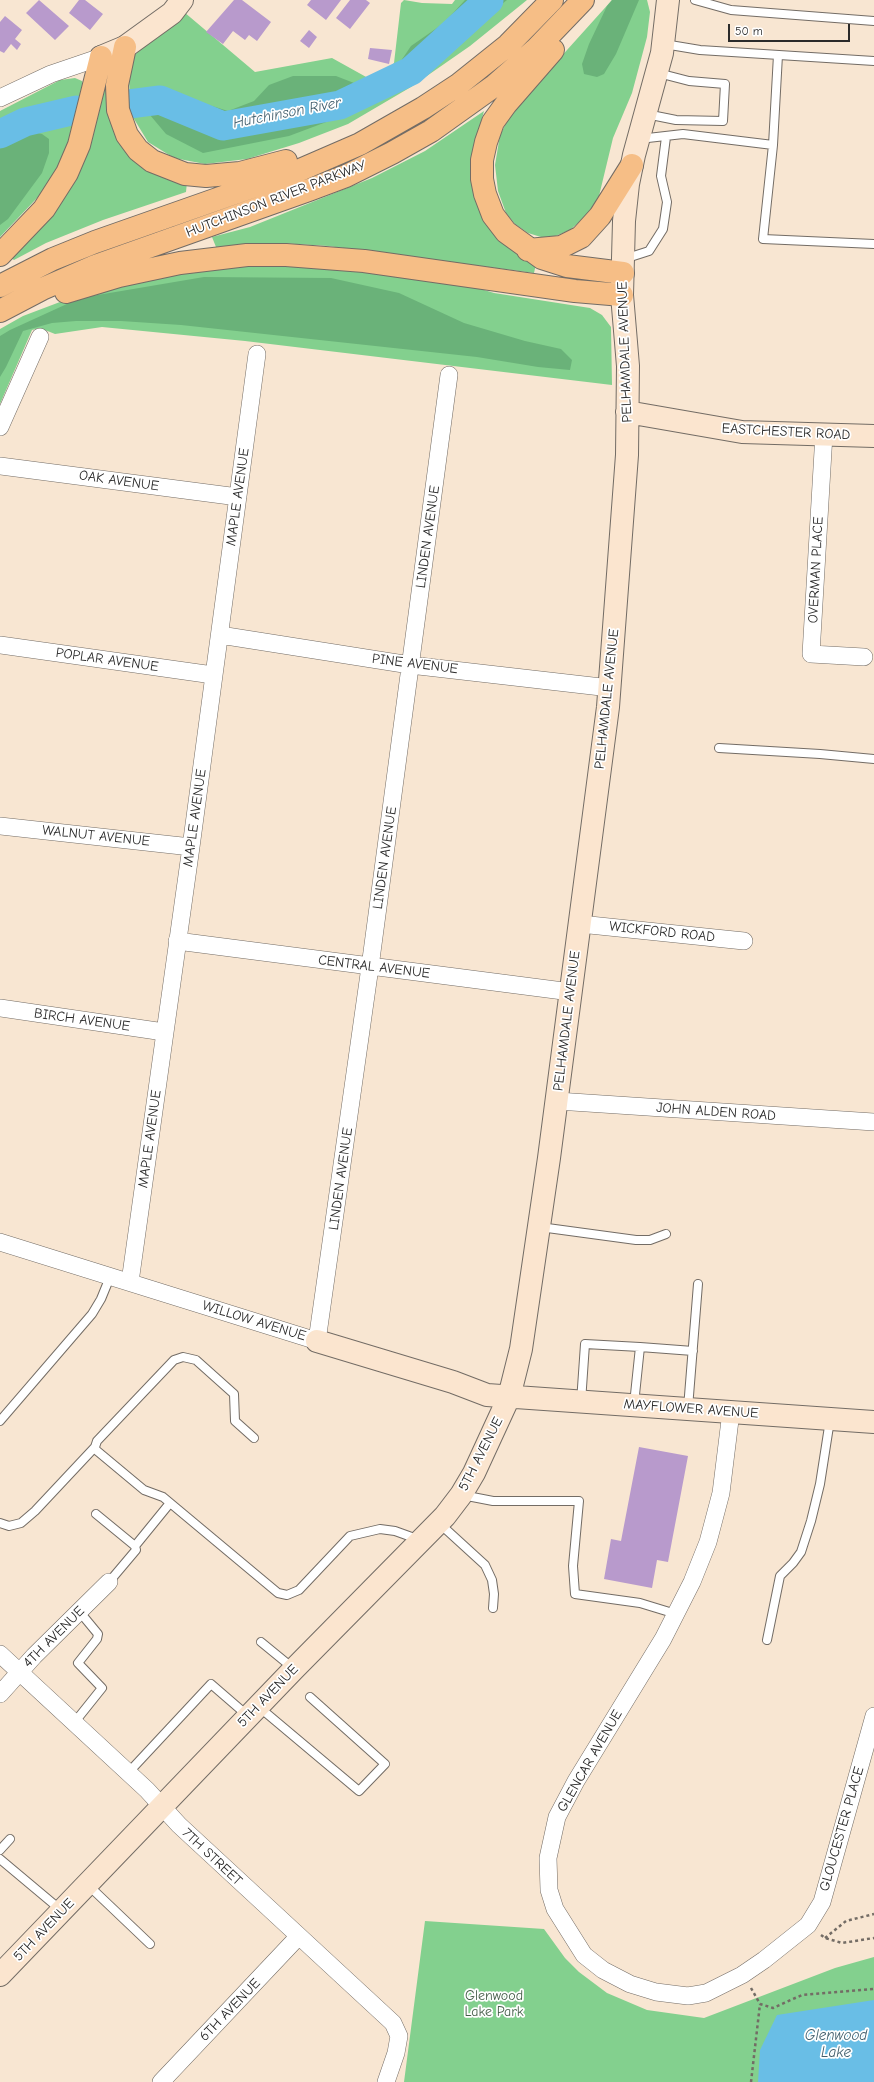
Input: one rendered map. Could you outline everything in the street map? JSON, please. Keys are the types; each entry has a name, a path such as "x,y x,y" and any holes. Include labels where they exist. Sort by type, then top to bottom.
{"highway":[{"name":"HUTCHINSON RIVER PARKWAY","path":"0,286 53,259 89,244 287,175 345,152 423,108 488,62 519,34 552,0"},
{"name":"HUTCHINSON RIVER PARKWAY","path":"0,313 42,289 95,266 309,190 351,173 392,153 431,131 494,86 536,49 583,0"},
{"path":"591,0 576,26 506,104 493,122 486,142 482,173 483,187 489,207 506,232 528,250 542,258 567,266 623,266"},
{"path":"125,47 116,92 118,110 123,127 135,145 152,161 185,174 219,176 269,166 331,143 362,128 423,108"},
{"path":"0,256 44,209 67,174 79,145 101,57"},
{"path":"528,250 561,247 581,237 600,216 632,165"},
{"path":"0,313 97,282 146,269 247,255 286,255 338,258 600,294 622,295"}],"street":[{"path":"0,98 51,74 125,47 172,13 182,0"},
{"name":"PELHAMDALE AVENUE","path":"509,1397 521,1349 557,1101 610,688 627,454 628,366 622,295 624,221 632,165 663,44 668,0"},
{"path":"0,427 40,337"},
{"name":"MAPLE AVENUE","path":"130,1282 191,847 257,354"},
{"name":"LINDEN AVENUE","path":"318,1341 370,967 449,375"},
{"name":"EASTCHESTER ROAD","path":"627,412 742,432 874,436"},
{"name":"OVERMAN PLACE","path":"824,434 811,654 864,657"},
{"name":"OAK AVENUE","path":"0,466 238,497"},
{"name":"PINE AVENUE","path":"220,635 410,665 610,688"},
{"name":"POPLAR AVENUE","path":"0,645 213,674"},
{"name":"WALNUT AVENUE","path":"0,826 191,847"},
{"name":"WICKFORD ROAD","path":"580,924 744,941"},
{"name":"CENTRAL AVENUE","path":"177,941 571,992"},
{"name":"BIRCH AVENUE","path":"0,1008 164,1032"},
{"name":"JOHN ALDEN ROAD","path":"557,1101 874,1122"},
{"name":"WILLOW AVENUE","path":"0,1242 453,1382 487,1395 509,1397"},
{"name":"MAYFLOWER AVENUE","path":"509,1397 874,1422"},
{"name":"5TH AVENUE","path":"0,1975 294,1669 439,1522 461,1495 494,1432 509,1397"},
{"name":"GLENCAR AVENUE","path":"731,1412 721,1493 708,1542 692,1582 663,1639 576,1781 557,1817 548,1858 549,1890 555,1909 584,1955 603,1970 630,1984 656,1992 688,1996 706,1993 742,1974 764,1960 808,1925 813,1917"},
{"name":"4TH AVENUE","path":"0,1694 18,1673 109,1582"},
{"name":"7TH STREET","path":"0,1654 18,1673 128,1773 179,1825 298,1937 393,2023 399,2036 396,2053 388,2075"},
{"name":"GLOUCESTER PLACE","path":"813,1917 822,1902 874,1716"},
{"name":"6TH AVENUE","path":"161,2082 298,1937"}],"lane":[{"path":"695,0 731,10 874,21"},
{"path":"663,44 700,50 874,61"},
{"path":"778,55 773,145 763,239 874,244"},
{"path":"645,114 676,120 723,121 725,84 689,81 656,72"},
{"path":"638,139 690,135 773,145"},
{"path":"623,266 649,251 663,229 667,202 661,176 666,137"},
{"path":"720,748 874,759"},
{"path":"539,1227 636,1240 650,1240 666,1234"},
{"path":"0,1421 92,1314 101,1299 110,1276"},
{"path":"688,1409 698,1284"},
{"path":"581,1402 585,1344 693,1351"},
{"path":"634,1406 640,1347"},
{"path":"0,1523 9,1526 21,1523 35,1511 96,1447 97,1441 174,1360 184,1357 196,1360 234,1394 235,1421 254,1438"},
{"path":"767,1640 780,1576 793,1563 801,1552 810,1521 820,1484 830,1419"},
{"path":"96,1447 96,1450 144,1490 163,1497 278,1593 287,1595 299,1590 350,1536 380,1529 395,1531 421,1541"},
{"path":"461,1495 493,1501 579,1501 573,1566 575,1594 640,1603 676,1614"},
{"path":"109,1582 136,1550 135,1546 170,1503"},
{"path":"96,1514 135,1546"},
{"path":"439,1522 484,1565 492,1580 494,1594 493,1608"},
{"path":"74,1723 102,1688 78,1663 97,1640 98,1634 79,1611"},
{"path":"261,1642 294,1669"},
{"path":"128,1773 211,1684 254,1711 359,1791 385,1764 310,1697"},
{"path":"0,1850 10,1839"},
{"path":"0,1859 62,1911"},
{"path":"88,1885 150,1944"}],"path":[{"path":"874,1914 846,1921 825,1938 842,1943 874,1938"},
{"path":"751,2082 760,2004 773,2008 802,1995 874,1989"}],"green space":[{"path":"404,0 422,3 452,4 455,0 527,0 470,46 411,87 348,124 299,143 247,159 205,164 174,158 148,142 131,114 129,80 133,57 140,49 184,12 255,72 332,58 377,83 394,63 401,3"},
{"path":"465,0 507,0 377,103 289,136 203,153 166,134 150,115 156,97 196,101 228,111 254,101 269,85 293,76 336,76 354,83 384,86 411,46 444,23"},
{"path":"612,0 647,0 650,12 647,37 632,93 613,138 599,196 587,215 570,230 553,237 541,237 528,233 515,224 506,213 498,191 495,165 500,135 513,110"},
{"path":"612,0 639,0 616,54 604,74 597,77 584,74 582,64 589,44 607,6"},
{"path":"75,78 82,81 86,91 69,152 38,197 0,237 0,111 60,80"},
{"path":"104,78 108,80 111,120 187,182 186,192 103,220 46,243 14,260 11,258"},
{"path":"484,111 477,137 497,236 523,258 536,264 534,273 328,246 280,243 216,247 212,237 250,227 372,178 425,151"},
{"path":"0,124 42,134 49,139 49,153 42,173 8,219 0,225"},
{"path":"238,263 313,263 448,279 494,293 590,308 602,315 611,327 612,385 245,341 102,327 55,334 40,328 32,330 0,404 0,329 23,316 89,291"},
{"path":"204,277 331,278 399,293 464,323 525,341 561,349 572,360 570,370 538,367 477,357 181,325 121,321 76,321 52,323 23,331 0,377 0,336 10,330 80,298"},
{"name":"Glenwood Lake Park","path":"425,1921 544,1929 565,1958 579,1972 607,1993 647,2010 704,2018 835,1968 874,1957 874,2082 404,2082"}],"water":[{"name":"Glenwood Lake","path":"874,2000 874,2082 758,2082 760,2050 777,2015"}],"building":[{"path":"39,0 69,26 55,40 26,13"},
{"path":"79,0 85,0 103,14 90,30 69,13"},
{"path":"234,0 242,0 271,22 257,41 249,35 245,40 233,31 223,44 206,32"},
{"path":"311,0 341,0 326,20 307,5"},
{"path":"350,0 366,0 370,3 350,29 336,18"},
{"path":"5,16 22,30 15,39 21,44 17,50 11,44 4,53 0,51 0,22"},
{"path":"309,30 317,37 309,48 300,41"},
{"path":"370,48 392,50 389,64 368,59"},
{"path":"639,1447 688,1456 668,1562 657,1560 652,1588 604,1579 611,1539 621,1541"}],"waterway":[{"name":"Hutchinson River","path":"129,104 160,100 223,126 340,105 411,71 489,0"},
{"name":"Hutchinson River","path":"0,134 25,122 76,110"}]}
